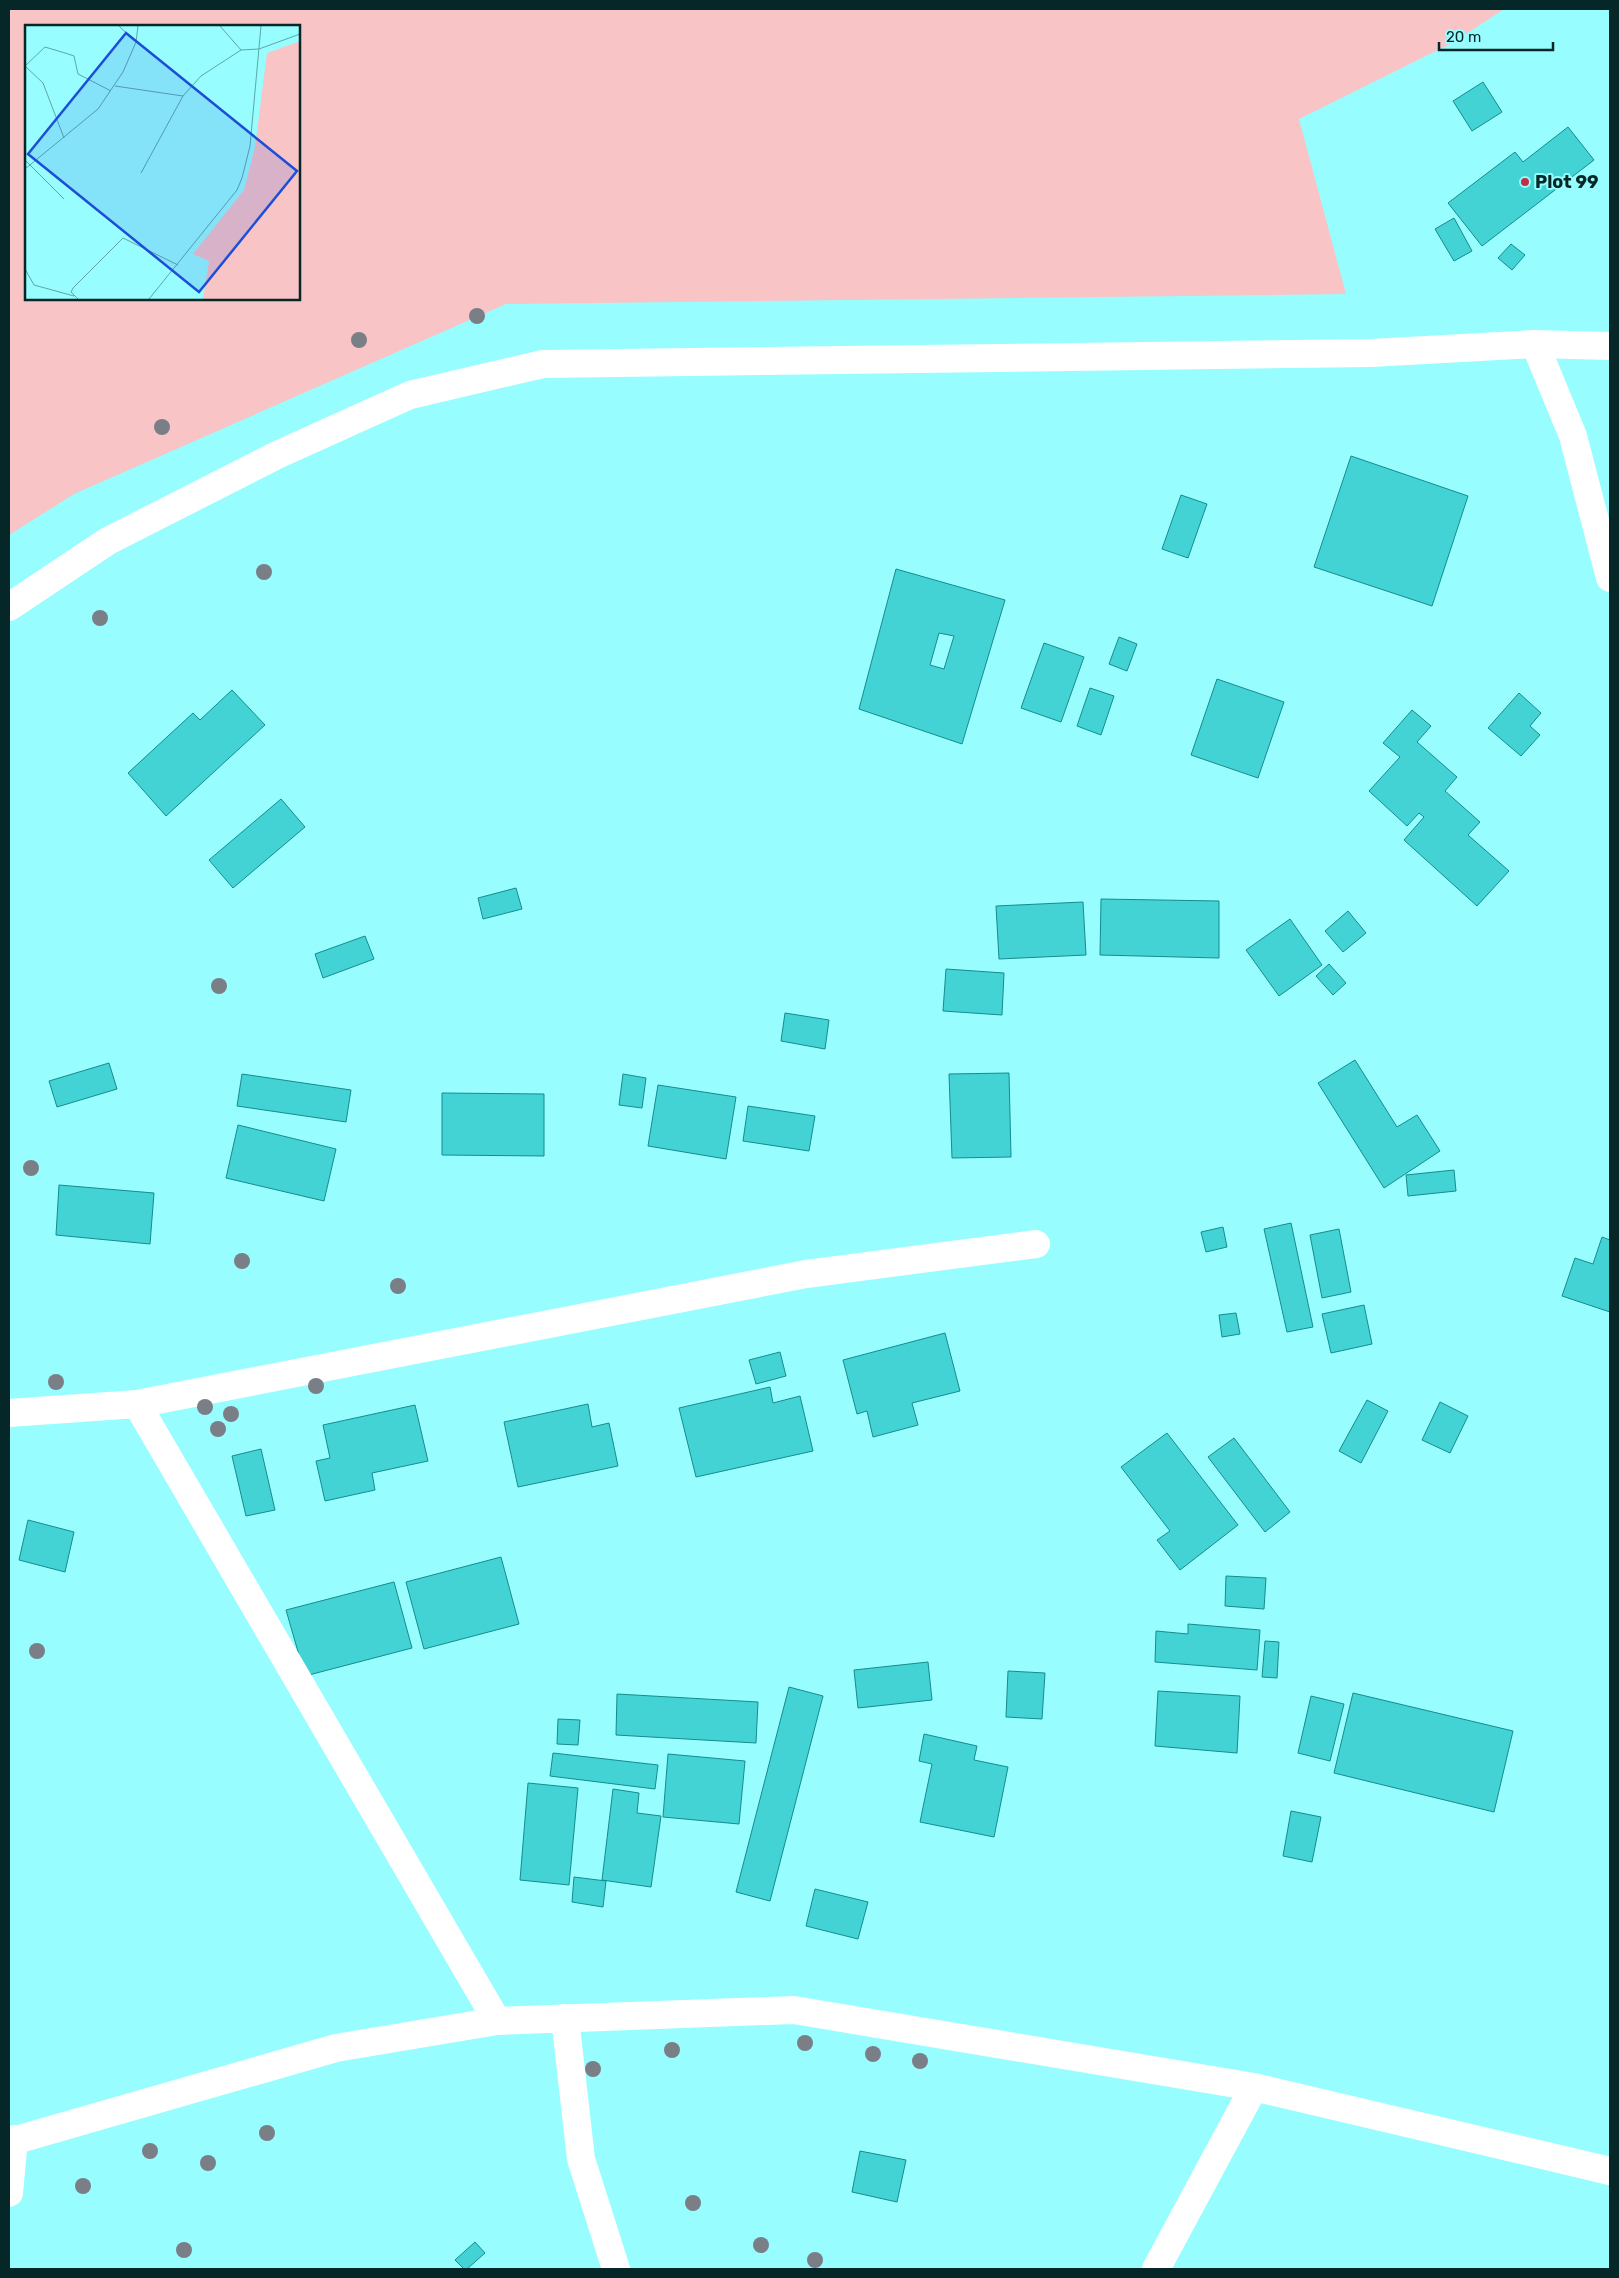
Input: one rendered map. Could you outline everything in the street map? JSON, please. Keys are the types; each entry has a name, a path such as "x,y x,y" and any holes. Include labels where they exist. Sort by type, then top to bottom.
{"street":[{"path":"9,607 108,541 286,450 410,395 543,364 1372,353 1535,344 1610,346"},
{"path":"1535,344 1573,436 1610,578"},
{"path":"9,1413 137,1404 806,1274 1036,1244"},
{"path":"137,1404 497,2021"},
{"path":"9,2193 11,2141 336,2048 497,2021 794,2010 1254,2087 1610,2171"},
{"path":"565,2018 581,2159 616,2269"},
{"path":"1156,2269 1254,2087"}],"shaded area":[{"path":"9,9 1504,9 1454,42 1299,119 1346,294 506,304 74,494 9,535"}],"building":[{"path":"1483,82 1502,112 1472,131 1453,101"},
{"path":"1568,127 1594,160 1482,246 1448,203 1515,152 1523,162"},
{"path":"1454,218 1472,251 1454,261 1435,229"},
{"path":"1511,244 1525,255 1512,270 1498,258"},
{"path":"1351,456 1468,496 1432,606 1314,567"},
{"path":"1181,495 1207,504 1188,558 1162,549"},
{"path":"896,569 1005,600 962,744 859,709","holes":["939,633 954,636 944,669 930,665"]},
{"path":"1119,637 1137,644 1127,671 1109,664"},
{"path":"1044,643 1084,657 1061,722 1021,708"},
{"path":"1217,679 1284,702 1258,778 1191,755"},
{"path":"1090,688 1114,696 1101,735 1077,726"},
{"path":"232,690 265,725 166,816 128,773 193,713 200,720"},
{"path":"1519,693 1541,713 1530,726 1540,735 1521,756 1488,728"},
{"path":"1412,710 1431,726 1417,742 1457,777 1445,791 1480,822 1468,835 1509,871 1477,906 1404,840 1424,817 1419,813 1407,826 1369,791 1400,757 1383,743"},
{"path":"281,799 305,827 233,888 209,860"},
{"path":"516,888 522,909 483,919 478,898"},
{"path":"1101,899 1219,901 1219,958 1100,955"},
{"path":"1083,902 1086,955 999,959 996,906"},
{"path":"1348,911 1366,933 1343,952 1325,931"},
{"path":"1290,919 1322,965 1279,996 1246,950"},
{"path":"365,936 374,959 323,978 315,954"},
{"path":"1329,964 1346,983 1333,995 1316,976"},
{"path":"946,969 1004,973 1002,1015 943,1011"},
{"path":"785,1013 829,1020 825,1049 781,1041"},
{"path":"1355,1060 1397,1127 1417,1115 1440,1151 1384,1188 1318,1083"},
{"path":"109,1063 117,1089 57,1107 49,1081"},
{"path":"1009,1073 1011,1157 952,1158 949,1074"},
{"path":"242,1074 351,1090 346,1122 237,1106"},
{"path":"623,1074 646,1078 642,1108 619,1105"},
{"path":"658,1085 736,1097 726,1159 648,1146"},
{"path":"442,1093 544,1094 544,1156 442,1155"},
{"path":"748,1106 815,1116 809,1151 743,1141"},
{"path":"238,1125 336,1149 324,1201 226,1178"},
{"path":"1454,1170 1456,1191 1408,1196 1406,1175"},
{"path":"59,1185 154,1193 150,1244 56,1235"},
{"path":"1291,1223 1313,1327 1287,1332 1264,1229"},
{"path":"1223,1227 1227,1247 1206,1252 1201,1232"},
{"path":"1339,1229 1351,1292 1322,1298 1310,1235"},
{"path":"1602,1237 1610,1240 1610,1312 1562,1296 1575,1258 1593,1264"},
{"path":"1364,1305 1372,1344 1331,1353 1322,1314"},
{"path":"1236,1313 1240,1334 1222,1337 1219,1315"},
{"path":"945,1333 960,1391 912,1403 918,1425 873,1437 867,1411 857,1414 843,1360"},
{"path":"780,1352 786,1376 756,1384 749,1360"},
{"path":"770,1387 773,1403 800,1396 813,1451 696,1477 679,1408"},
{"path":"1367,1400 1388,1411 1361,1463 1339,1451"},
{"path":"1440,1402 1468,1416 1450,1453 1422,1440"},
{"path":"588,1404 592,1427 609,1423 618,1466 518,1487 504,1422"},
{"path":"415,1405 428,1461 372,1473 375,1490 325,1501 316,1461 330,1458 323,1425"},
{"path":"1167,1433 1238,1525 1180,1570 1157,1540 1170,1531 1121,1467"},
{"path":"1234,1438 1290,1512 1265,1532 1208,1457"},
{"path":"261,1449 275,1510 246,1516 232,1456"},
{"path":"28,1520 74,1532 65,1572 19,1560"},
{"path":"501,1557 519,1624 424,1649 406,1582"},
{"path":"1226,1576 1266,1578 1264,1609 1225,1606"},
{"path":"394,1582 412,1648 305,1676 286,1610"},
{"path":"1188,1624 1260,1630 1257,1670 1155,1662 1156,1631 1188,1634"},
{"path":"1265,1641 1279,1642 1277,1678 1262,1677"},
{"path":"928,1662 932,1700 858,1708 854,1670"},
{"path":"1008,1671 1045,1673 1042,1719 1006,1717"},
{"path":"789,1687 823,1696 770,1901 736,1892"},
{"path":"1158,1691 1240,1696 1237,1753 1155,1746"},
{"path":"1353,1693 1513,1731 1494,1812 1334,1773"},
{"path":"617,1694 758,1702 756,1743 616,1735"},
{"path":"1311,1696 1344,1704 1330,1761 1298,1753"},
{"path":"558,1719 580,1720 578,1745 557,1744"},
{"path":"924,1734 977,1746 974,1760 1008,1767 994,1837 920,1822 932,1764 919,1761"},
{"path":"553,1753 658,1765 655,1789 550,1776"},
{"path":"668,1754 745,1761 739,1824 663,1817"},
{"path":"528,1783 578,1788 569,1885 520,1880"},
{"path":"613,1789 639,1793 637,1813 661,1816 651,1887 602,1880"},
{"path":"1291,1811 1321,1817 1312,1862 1283,1856"},
{"path":"574,1877 606,1881 603,1907 572,1902"},
{"path":"815,1889 868,1902 858,1939 806,1926"},
{"path":"860,2151 906,2160 897,2202 852,2192"},
{"path":"475,2242 485,2253 467,2269 464,2269 455,2260"}],"place":[{"name":"Plot 99","path":"1525,182"}]}
